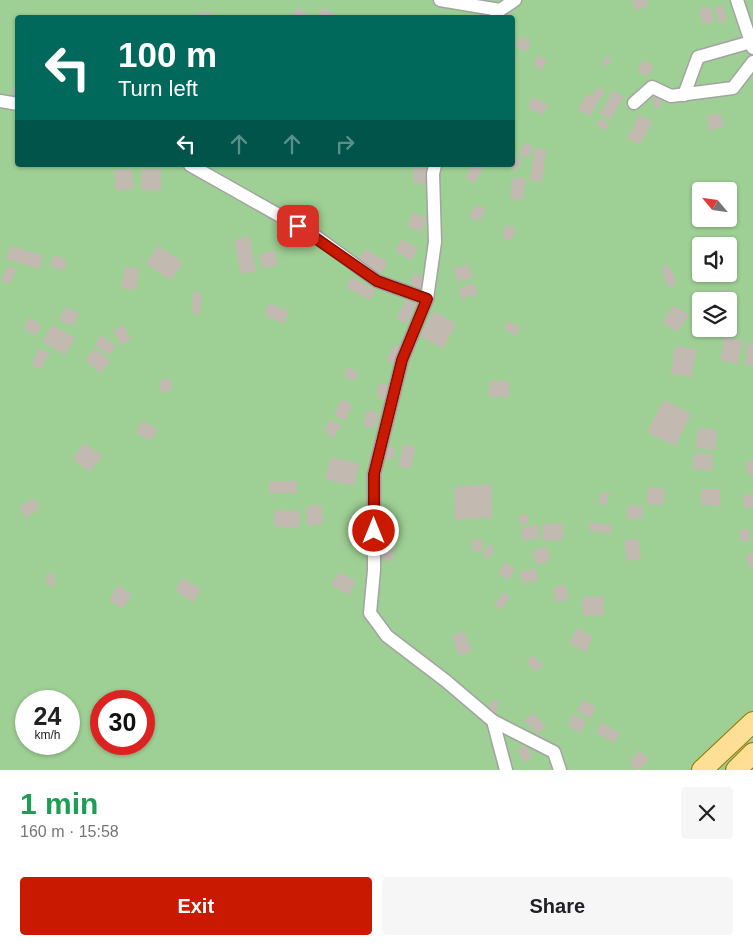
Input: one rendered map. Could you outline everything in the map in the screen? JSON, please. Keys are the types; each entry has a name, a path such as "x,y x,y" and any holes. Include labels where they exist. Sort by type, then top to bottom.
{"main road":[{"path":"702,770 753,722"},
{"path":"736,770 753,753"}],"street":[{"path":"440,0 497,14 515,0"},
{"path":"684,95 698,57 752,45 737,0"},
{"path":"634,103 652,87 671,96 733,88 753,62"},
{"path":"0,101 15,104"},
{"path":"194,167 314,235 377,281 427,299"},
{"path":"435,167 433,174 435,242 427,299 402,360 374,474 374,570 370,613 387,636 446,680 493,721 554,752 560,770"},
{"path":"493,721 506,770"}],"green space":[{"path":"0,0 753,0 753,770 0,770"}],"building":[{"path":"632,0 647,0 648,7 635,10"},
{"path":"723,5 727,21 719,23 715,7"},
{"path":"297,7 308,14 308,15 293,15"},
{"path":"323,7 336,15 319,15"},
{"path":"711,7 714,22 703,25 699,9"},
{"path":"212,12 212,15 197,15 197,13"},
{"path":"521,36 531,42 525,52 515,46"},
{"path":"538,55 547,60 542,70 533,64"},
{"path":"607,55 612,58 606,67 602,64"},
{"path":"643,60 654,66 647,77 637,71"},
{"path":"15,84 15,95 11,93"},
{"path":"597,87 605,91 590,116 578,109 587,93 592,96"},
{"path":"613,90 624,97 610,120 600,114"},
{"path":"653,94 661,94 661,107 654,108"},
{"path":"533,97 548,105 543,115 528,108"},
{"path":"720,113 724,127 710,130 707,116"},
{"path":"639,115 652,122 640,145 627,138"},
{"path":"600,119 609,123 605,130 596,125"},
{"path":"524,143 533,146 529,158 519,155"},
{"path":"535,148 546,150 542,182 530,180"},
{"path":"515,156 522,160 516,171 508,167 515,167"},
{"path":"414,167 429,167 427,184 413,183"},
{"path":"471,167 483,167 475,183 466,178"},
{"path":"132,169 134,189 116,190 114,170"},
{"path":"141,169 161,169 161,190 141,190"},
{"path":"513,177 526,179 522,201 510,198"},
{"path":"475,205 486,209 480,221 469,217"},
{"path":"412,213 427,218 421,232 407,226"},
{"path":"506,225 516,228 512,241 502,238"},
{"path":"249,236 256,271 241,274 234,240"},
{"path":"402,239 418,249 411,261 395,251"},
{"path":"10,246 43,255 39,269 6,259"},
{"path":"158,246 183,262 171,280 146,264"},
{"path":"365,249 388,262 381,274 358,260"},
{"path":"274,250 278,264 263,269 259,255"},
{"path":"54,255 67,260 63,271 50,266"},
{"path":"468,264 473,277 458,282 453,269"},
{"path":"669,265 677,284 668,287 661,268"},
{"path":"8,266 17,270 9,284 1,280"},
{"path":"125,267 139,269 136,290 121,288"},
{"path":"415,273 427,280 421,290 409,283"},
{"path":"351,277 376,290 370,300 346,287"},
{"path":"474,283 478,294 462,299 459,288"},
{"path":"193,292 202,293 200,314 192,313"},
{"path":"406,299 416,305 406,324 396,319"},
{"path":"269,303 289,312 284,324 264,315"},
{"path":"674,305 689,315 677,332 662,322"},
{"path":"65,307 79,313 73,326 59,320"},
{"path":"434,311 456,324 443,349 420,336"},
{"path":"30,317 42,326 35,336 23,327"},
{"path":"508,321 520,328 516,336 503,328"},
{"path":"52,325 75,338 65,355 42,342"},
{"path":"123,325 131,339 121,345 113,331"},
{"path":"102,335 116,347 109,355 95,344"},
{"path":"725,337 743,341 738,364 720,360"},
{"path":"748,342 753,343 753,366 745,364"},
{"path":"394,345 403,349 394,364 386,360"},
{"path":"675,346 696,349 692,377 671,374"},
{"path":"39,348 49,353 41,369 32,365"},
{"path":"95,348 110,361 100,373 85,360"},
{"path":"348,367 359,373 354,381 343,375"},
{"path":"170,378 172,390 161,393 159,381"},
{"path":"489,381 509,381 509,397 489,397"},
{"path":"379,383 390,386 386,400 376,397"},
{"path":"342,399 353,405 345,421 334,415"},
{"path":"664,400 691,414 675,446 647,432"},
{"path":"366,411 378,412 376,428 364,427"},
{"path":"330,420 341,425 334,438 324,432"},
{"path":"142,421 158,429 151,441 136,433"},
{"path":"698,428 717,430 715,450 696,448"},
{"path":"84,443 102,456 90,472 72,459"},
{"path":"404,444 416,447 410,469 398,466"},
{"path":"387,447 394,447 394,459 386,459"},
{"path":"694,453 713,454 712,471 693,469"},
{"path":"331,457 359,464 354,486 325,479"},
{"path":"753,460 753,474 749,476 745,463"},
{"path":"269,481 297,481 297,493 269,493"},
{"path":"491,484 492,517 455,520 454,487"},
{"path":"648,487 665,489 664,505 647,504"},
{"path":"701,489 720,489 720,506 701,505"},
{"path":"602,492 610,494 605,506 598,503"},
{"path":"753,494 753,507 744,508 743,495"},
{"path":"33,498 40,508 26,518 19,507"},
{"path":"322,505 323,524 307,526 306,506"},
{"path":"642,505 643,518 627,519 627,506"},
{"path":"275,510 300,511 299,528 274,526"},
{"path":"527,514 529,523 520,524 518,516"},
{"path":"590,522 612,525 611,534 589,531"},
{"path":"563,523 563,540 543,541 542,524"},
{"path":"538,525 539,539 522,540 522,527"},
{"path":"748,528 751,540 741,542 739,531"},
{"path":"384,535 395,536 393,561 381,560"},
{"path":"482,539 483,551 473,552 472,540"},
{"path":"638,539 641,559 627,561 624,541"},
{"path":"489,544 495,548 488,559 483,556"},
{"path":"546,546 551,560 537,565 532,551"},
{"path":"753,553 753,566 748,567 746,554"},
{"path":"505,562 515,569 508,580 498,573"},
{"path":"536,569 538,581 522,583 520,571"},
{"path":"339,572 356,581 349,595 331,585"},
{"path":"54,573 55,585 47,586 46,574"},
{"path":"182,578 201,589 194,602 175,591"},
{"path":"118,585 132,594 122,609 109,600"},
{"path":"566,585 568,600 555,602 553,587"},
{"path":"503,592 510,597 501,610 494,605"},
{"path":"603,596 604,615 583,616 582,597"},
{"path":"577,628 593,637 585,652 569,643"},
{"path":"464,631 472,651 459,656 452,636"},
{"path":"533,655 543,665 536,672 526,662"},
{"path":"492,700 499,702 495,715 488,713"},
{"path":"583,700 596,707 590,718 577,711"},
{"path":"533,713 546,726 538,734 524,721"},
{"path":"573,714 586,721 580,733 568,726"},
{"path":"601,723 620,733 614,743 596,733"},
{"path":"525,745 533,757 524,762 517,750"},
{"path":"639,750 649,759 640,770 637,770 629,763"}],"route":[{"path":"298,226 314,235 377,281 427,299 402,360 374,474 374,531"}]}
